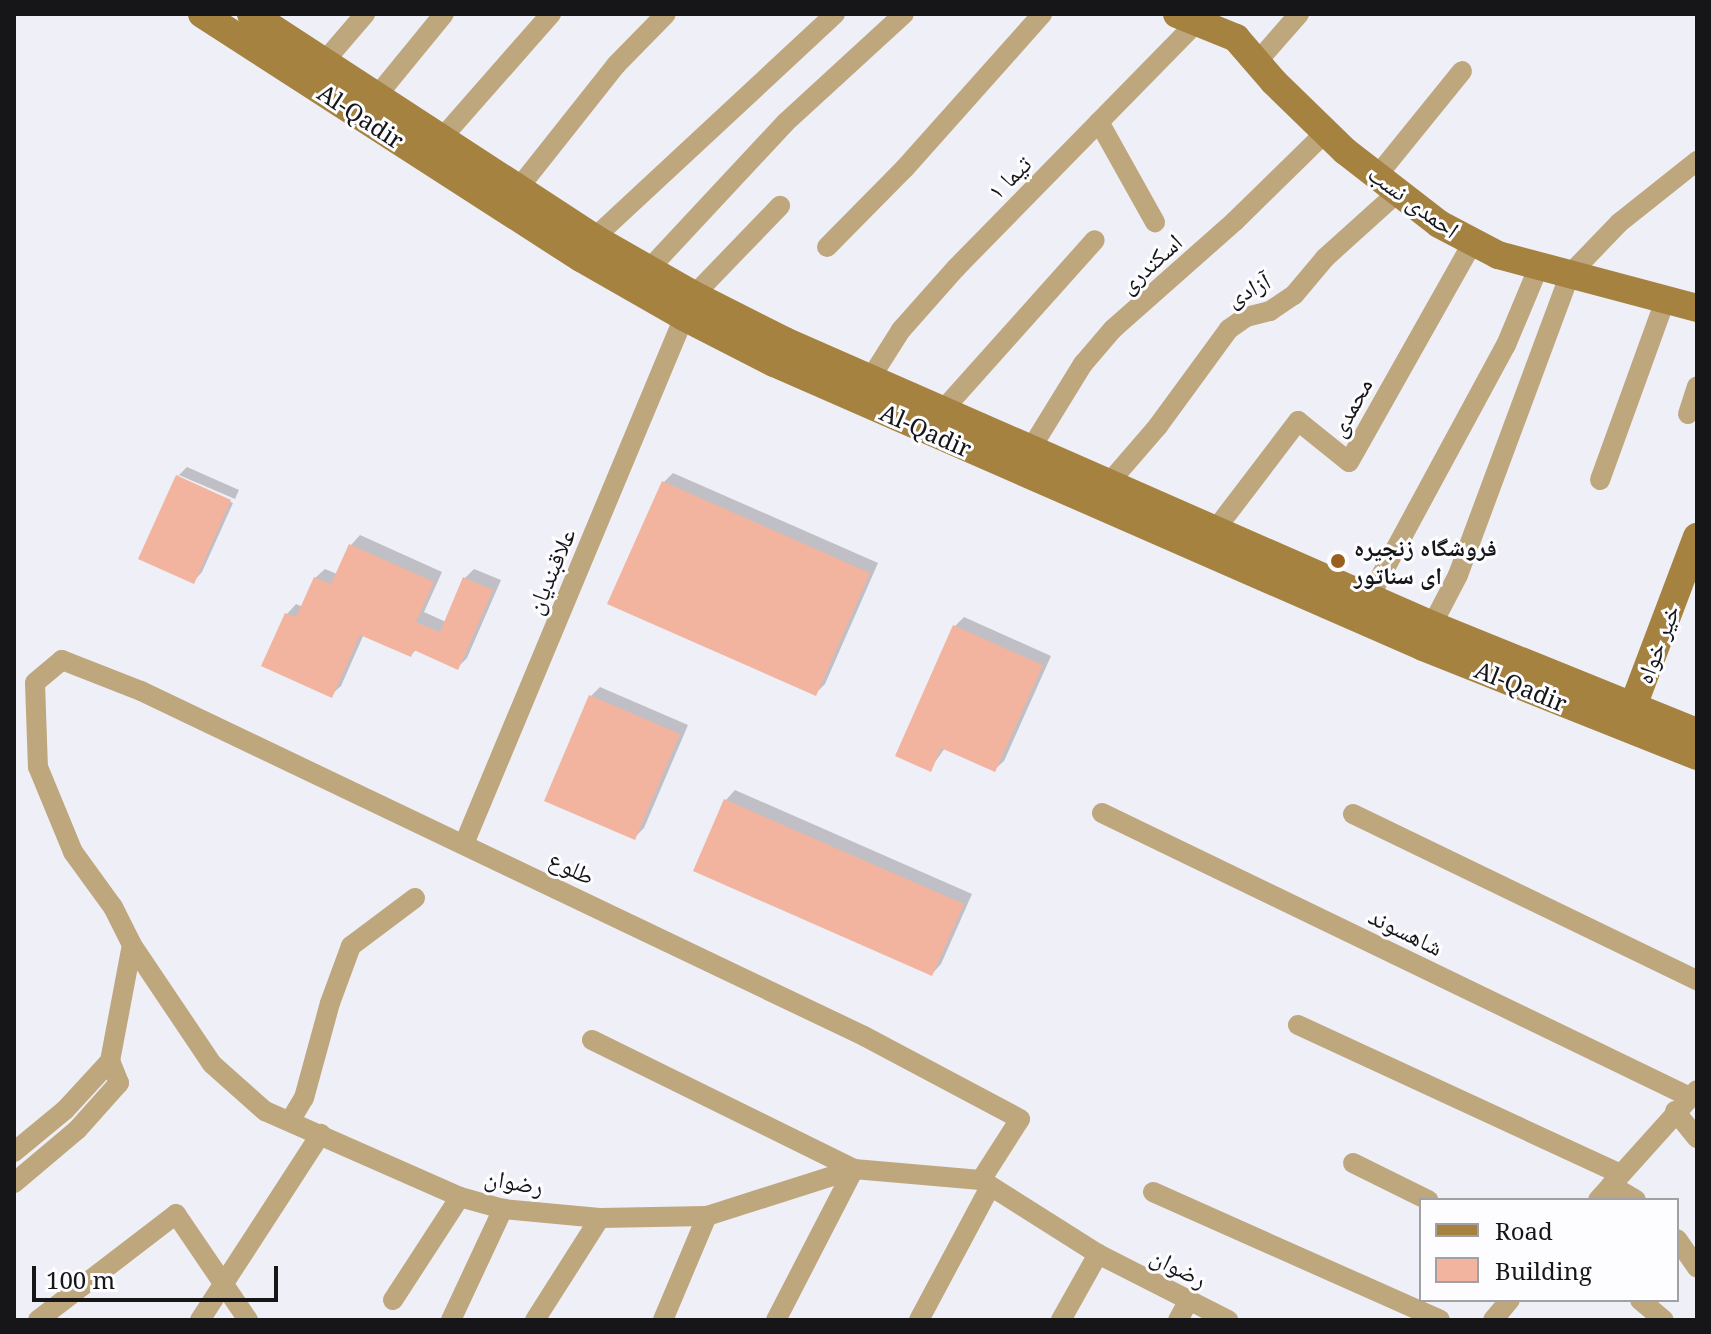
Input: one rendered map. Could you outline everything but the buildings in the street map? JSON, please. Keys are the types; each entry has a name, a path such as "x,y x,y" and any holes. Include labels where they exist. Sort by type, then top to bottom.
{"main road":[{"name":"Al-Qadir","path":"202,14 581,258 689,306 870,379 1432,625 1697,732"},
{"name":"Al-Qadir","path":"251,14 283,22 323,63 517,190 649,269 689,306 802,375 1394,635 1697,756"},
{"name":"احمدی نسب","path":"1193,17 1236,38 1326,132 1439,224 1498,255 1697,308"},
{"name":"خیر خواه","path":"1633,706 1697,537"}],"street":[{"path":"323,63 365,14"},
{"path":"376,97 444,14"},
{"path":"441,139 551,14"},
{"path":"517,190 616,65 666,14"},
{"path":"594,238 835,14"},
{"path":"649,269 785,123 904,14"},
{"path":"827,247 905,168 1042,14"},
{"path":"1257,62 1299,14"},
{"name":"تیما ۱","path":"870,379 901,330 947,278 1099,122 1193,17"},
{"path":"1388,184 1462,71"},
{"path":"1099,122 1155,222"},
{"name":"اسکندری","path":"1030,450 1083,364 1113,329 1235,221 1326,132"},
{"path":"1432,625 1458,575 1570,274 1619,223 1697,161"},
{"name":"آزادی","path":"1108,484 1158,426 1229,329 1246,317 1270,311 1294,295 1388,184"},
{"path":"689,306 780,206"},
{"path":"942,411 1095,240"},
{"name":"محمدی","path":"1215,530 1298,421 1349,462 1473,242"},
{"path":"1369,598 1506,345 1539,266"},
{"path":"1600,480 1666,298"},
{"name":"علاقبندیان","path":"464,844 689,306"},
{"path":"1688,414 1697,386"},
{"name":"طلوع","path":"35,683 62,660 141,691 864,1036 1020,1119 985,1184"},
{"name":"رضوان","path":"35,683 38,767 73,852 113,907 132,945 212,1064 265,1111 460,1197 503,1209 600,1218 707,1216 854,1169 985,1184 1183,1311 1228,1320"},
{"name":"شاهسوند","path":"1102,813 1687,1099"},
{"path":"1353,814 1697,980"},
{"path":"290,1121 304,1098 330,1003 351,946 415,898"},
{"path":"14,1152 65,1110 110,1061 132,945"},
{"path":"1298,1025 1632,1198"},
{"path":"592,1040 854,1169 776,1320"},
{"path":"14,1183 77,1130 119,1083 110,1061"},
{"path":"1687,1099 1697,1138"},
{"path":"1610,1187 1687,1099"},
{"path":"200,1320 321,1134"},
{"path":"1353,1163 1424,1198"},
{"path":"919,1320 985,1184"},
{"path":"1153,1192 1440,1320"},
{"path":"393,1300 460,1197"},
{"path":"451,1320 503,1209"},
{"path":"38,1320 176,1214 248,1320"},
{"path":"663,1320 707,1216"},
{"path":"535,1320 600,1218"},
{"path":"1679,1242 1697,1268"},
{"path":"1061,1320 1098,1254"},
{"path":"1642,1302 1664,1320"}],"place":[{"name":"فروشگاه زنجیره ای سناتور","path":"1338,561"}]}
